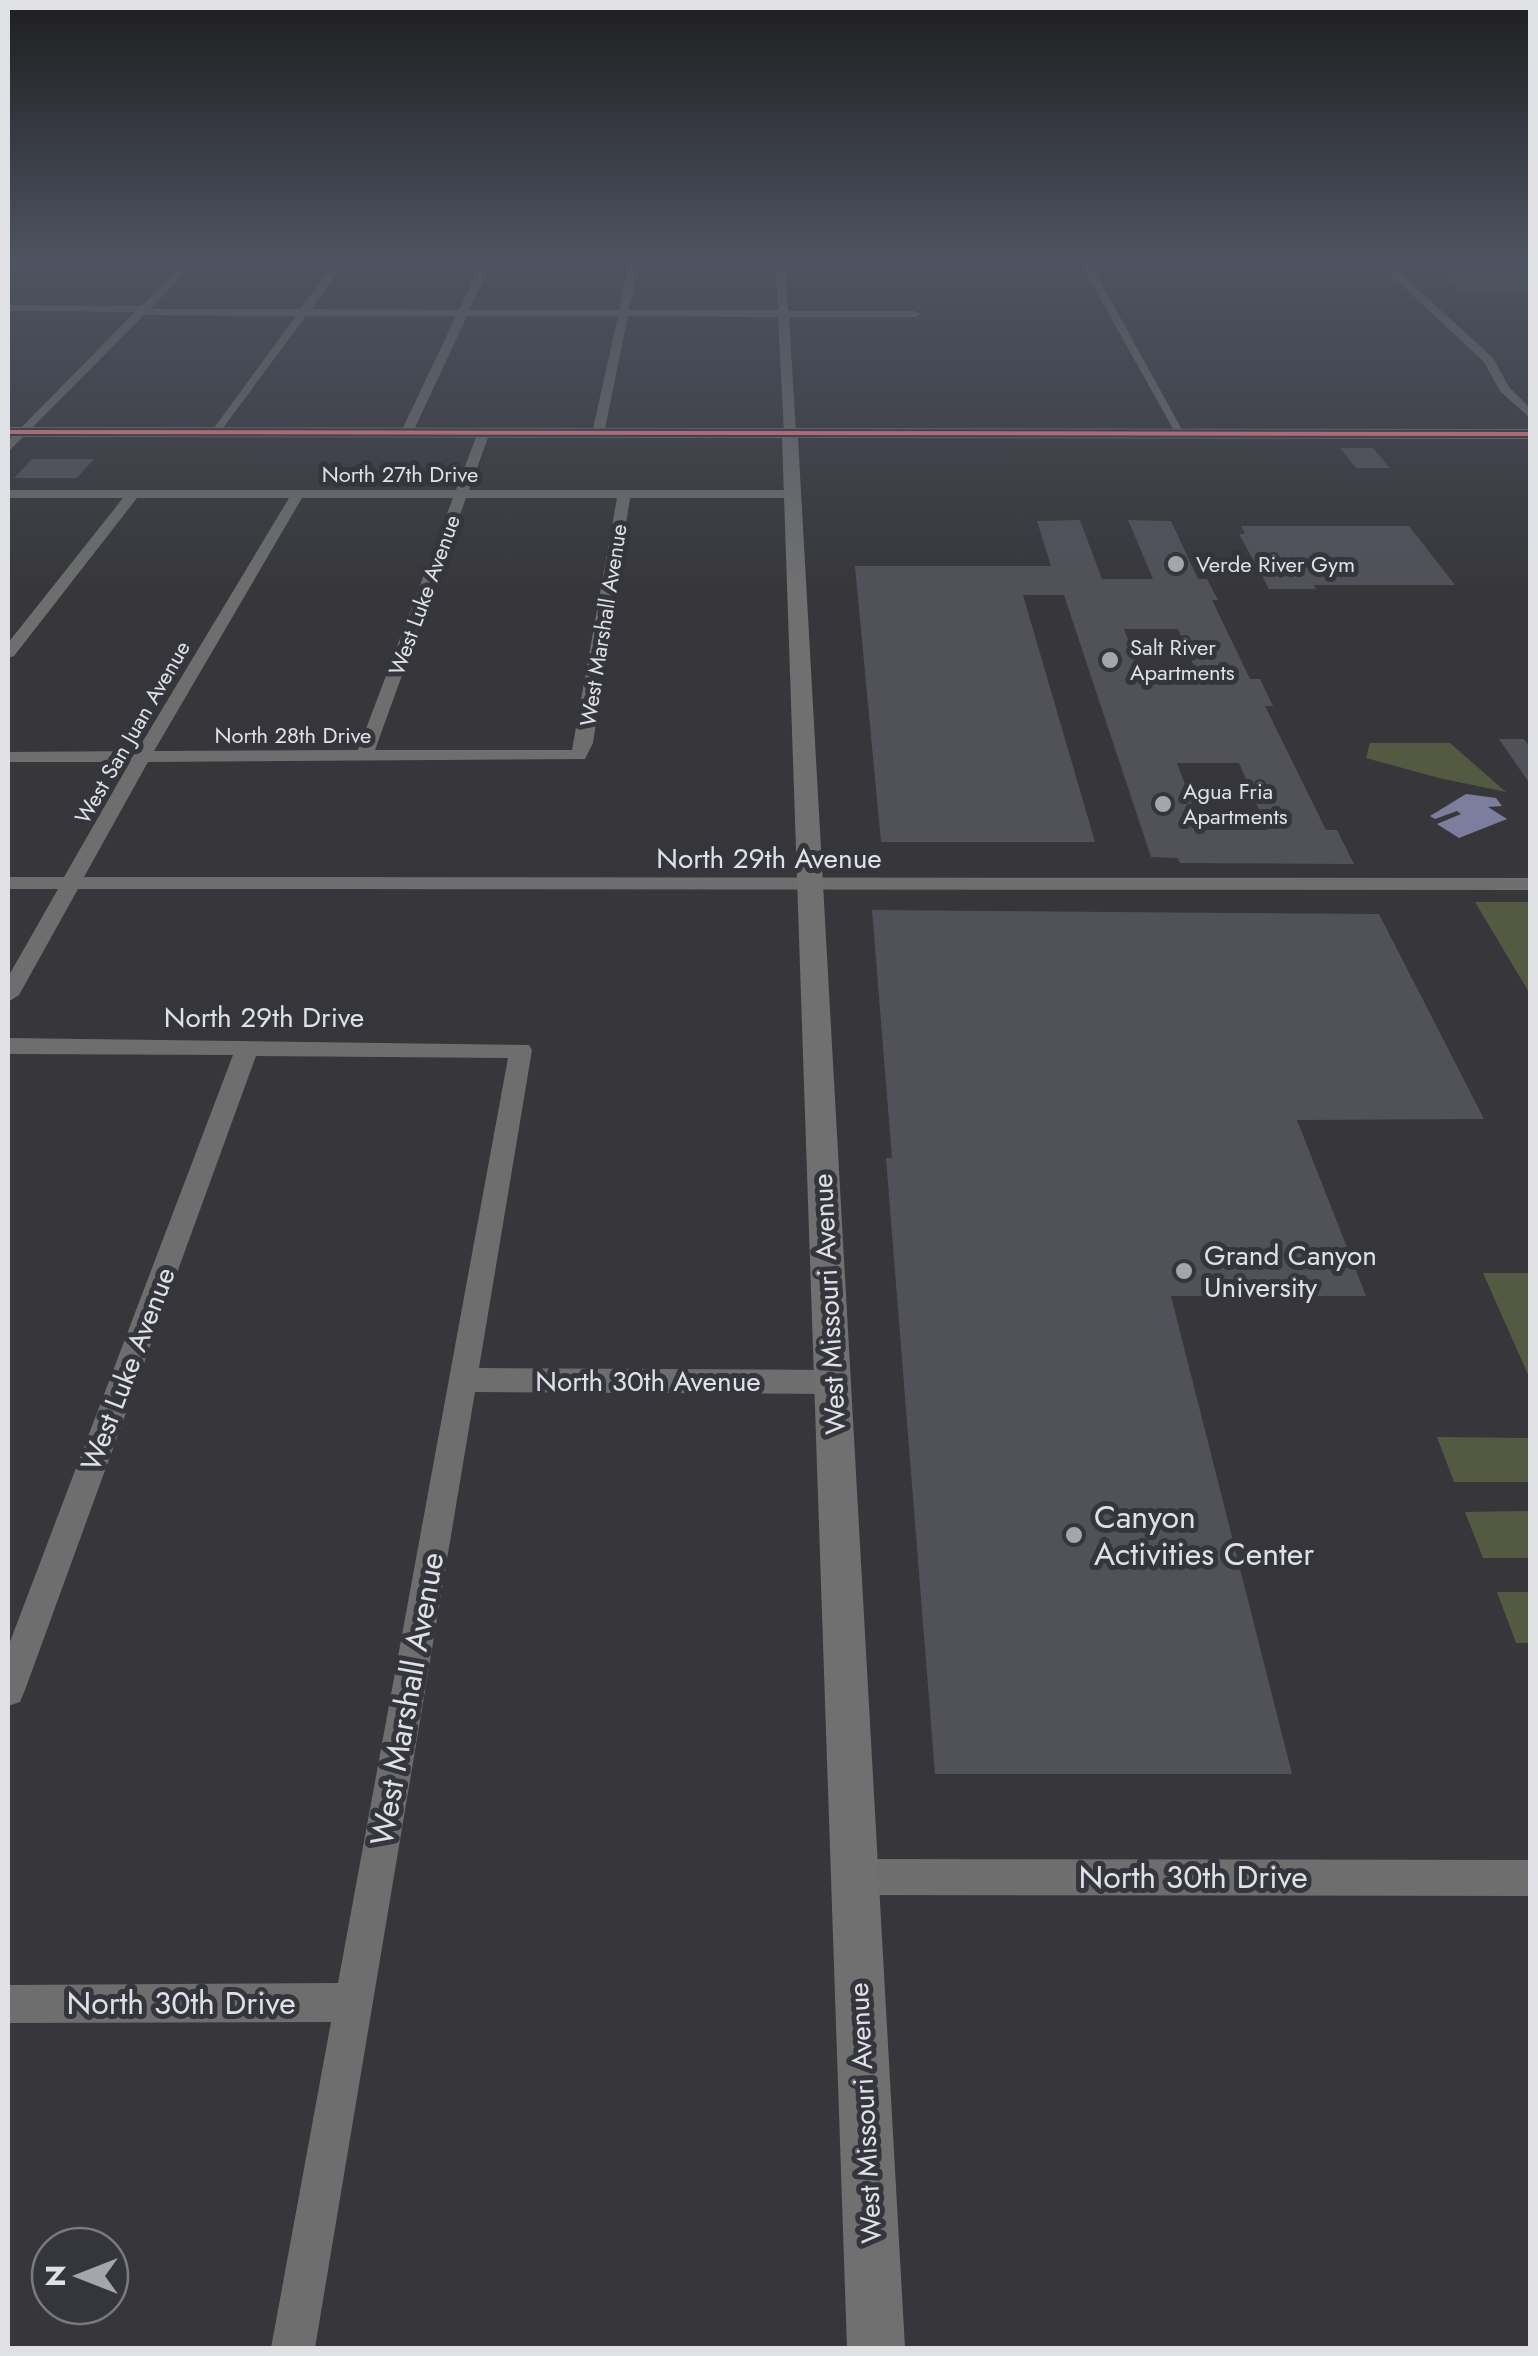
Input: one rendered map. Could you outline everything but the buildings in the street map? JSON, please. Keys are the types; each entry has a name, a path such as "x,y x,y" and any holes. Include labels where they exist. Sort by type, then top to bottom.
{"main road":[{"path":"16,432 1530,434"},
{"name":"West Missouri Avenue","path":"790,434 876,2348"}],"street":[{"path":"8,448 16,432 82,369"},
{"path":"217,432 263,369"},
{"path":"408,432 438,369"},
{"path":"598,433 612,369"},
{"name":"West Missouri Avenue","path":"787,369 790,434"},
{"path":"1145,369 1182,434"},
{"path":"1494,369 1504,389 1530,414"},
{"name":"West Luke Avenue","path":"364,757 484,432"},
{"name":"North 27th Drive","path":"8,494 792,494"},
{"path":"8,652 133,494"},
{"name":"West San Juan Avenue","path":"8,995 142,757 298,494"},
{"name":"West Marshall Avenue","path":"579,755 584,744 624,494"},
{"name":"North 28th Drive","path":"8,757 579,755"},
{"name":"North 29th Avenue","path":"8,883 1530,884"},
{"name":"North 29th Drive","path":"8,1046 521,1050"},
{"name":"West Luke Avenue","path":"8,1690 248,1047"},
{"name":"West Marshall Avenue","path":"294,2348 521,1050"},
{"name":"North 30th Avenue","path":"463,1380 833,1382"},
{"name":"North 30th Drive","path":"855,1877 1530,1878"},
{"name":"North 30th Drive","path":"8,2004 354,2002"}],"green space":[{"path":"1370,743 1450,743 1506,792 1366,758"},
{"path":"1475,902 1530,902 1530,994"},
{"path":"1483,1273 1530,1273 1530,1379"},
{"path":"1437,1437 1530,1438 1530,1482 1454,1482"},
{"path":"1530,1511 1530,1558 1483,1558 1465,1512"},
{"path":"1497,1592 1530,1592 1530,1643 1516,1643"}],"water":[{"path":"1466,794 1496,798 1502,806 1488,807 1507,819 1459,838 1437,824 1461,814 1457,811 1435,819 1430,816"}],"transit line":[{"path":"8,432 1530,434"}],"place":[{"name":"Verde River Gym","path":"1176,564"},
{"name":"Salt River Apartments","path":"1110,660"},
{"name":"Agua Fria Apartments","path":"1163,804"},
{"name":"Grand Canyon University","path":"1184,1271"},
{"name":"Canyon Activities Center","path":"1074,1535"}]}
